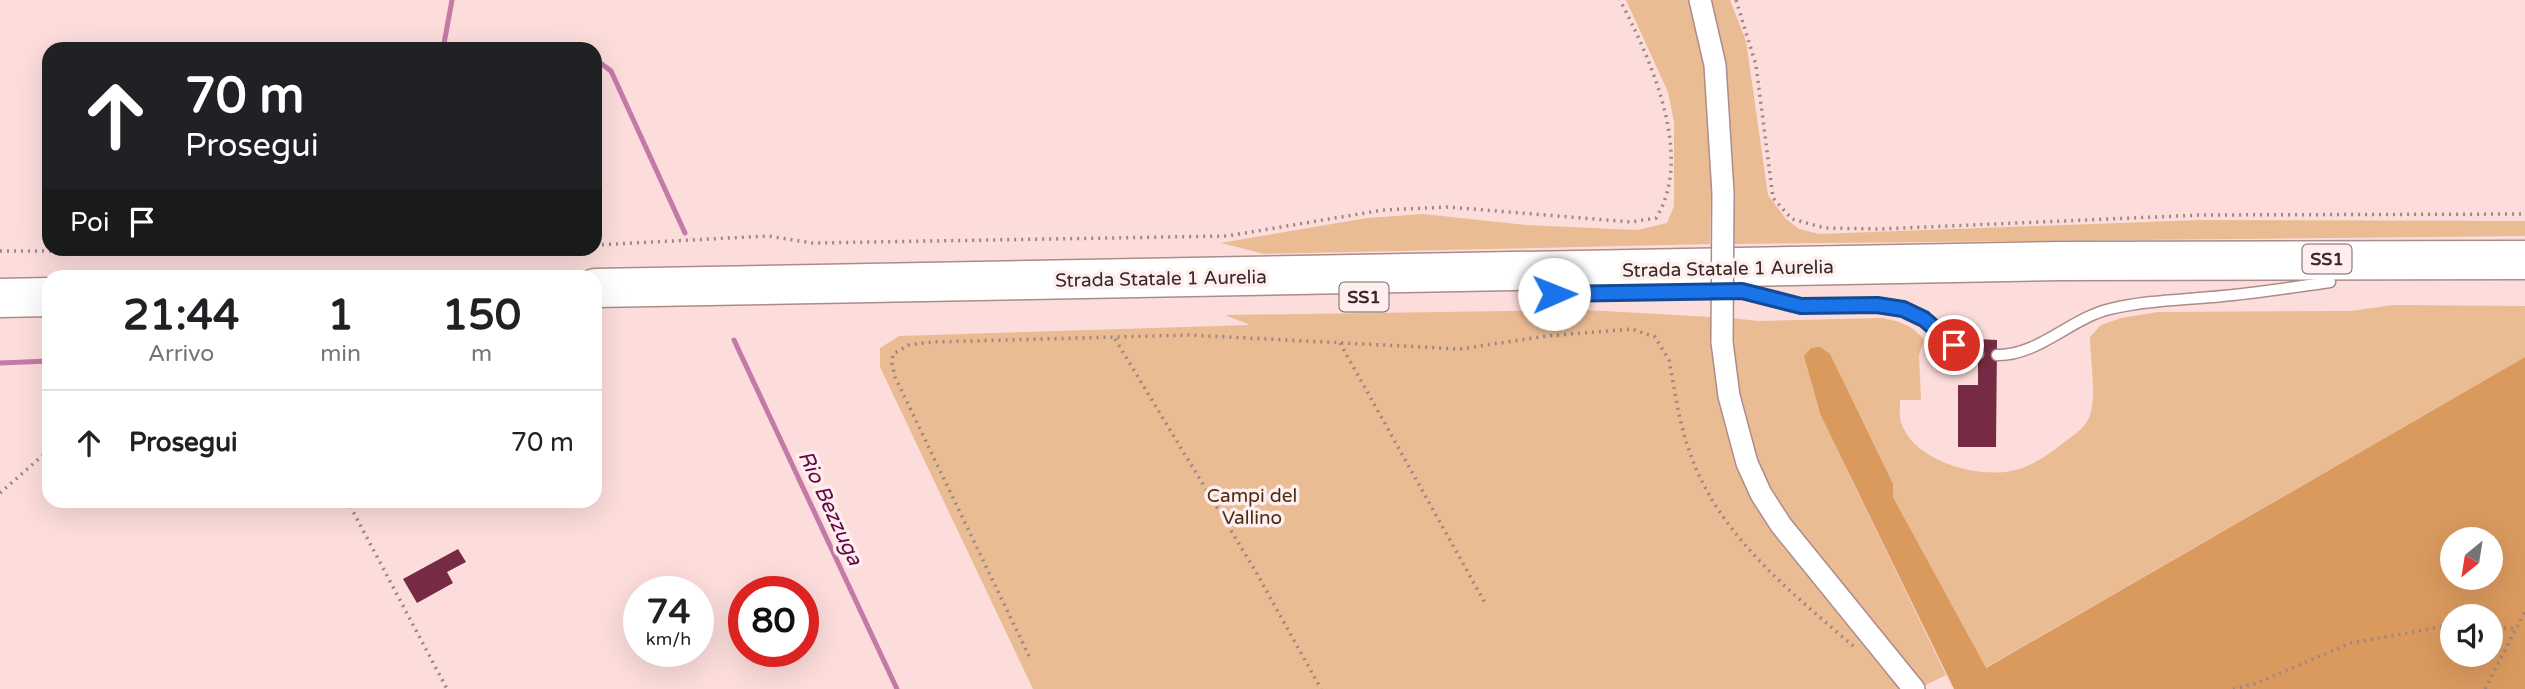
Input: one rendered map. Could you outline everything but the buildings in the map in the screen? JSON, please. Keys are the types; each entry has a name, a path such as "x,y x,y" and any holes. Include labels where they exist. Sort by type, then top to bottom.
{"highway":[{"name":"Strada Statale 1 Aurelia","path":"602,288 2060,261 2525,261"},
{"name":"Strada Statale 1 Aurelia","path":"602,310 2329,282 2525,284"},
{"path":"0,298 42,297"},
{"path":"0,320 42,319"}],"street":[{"path":"1700,0 1716,65 1723,193 1722,342 1728,396 1747,463 1761,494 1789,535 1914,689"}],"lane":[{"path":"1997,355 2006,355 2039,344 2106,310 2149,300 2223,296 2329,282"},
{"path":"1742,291 1801,306 1877,305 1903,309 1924,319 1954,345 1978,354"}],"path":[{"path":"602,245 768,236 812,243 1227,236 1383,210 1448,208 1631,222 1656,218 1665,204 1670,174 1666,111 1651,66 1620,0"},
{"path":"1736,0 1756,65 1773,198 1784,213 1802,224 1880,229 2214,215 2525,214"},
{"path":"0,251 42,251"},
{"path":"1029,656 895,377 891,363 893,354 909,345 932,342 1190,335 1460,349 1595,331 1632,329 1647,332 1663,347 1669,359 1689,452 1713,503 1745,546 1775,578 1860,654"},
{"path":"1115,339 1256,572 1321,689"},
{"path":"1340,343 1485,603"},
{"path":"0,493 42,456"},
{"path":"351,508 447,689"},
{"path":"2485,689 2525,611"},
{"path":"2233,689 2254,684 2351,643 2440,627"},
{"path":"2503,628 2516,629"}],"green space":[{"path":"1626,0 1689,0 1699,27 1709,87 1711,120 1710,244 1264,254 1221,243 1367,218 1423,214 1527,225 1637,230 1667,223 1674,206 1674,122 1668,92"},
{"path":"1710,0 1730,0 1746,41 1768,195 1786,219 1799,229 1819,234 2200,220 2525,221 2525,236 1734,244 1726,63"},
{"path":"2393,305 2525,306 2525,357 1985,668 1893,497 1893,484 1821,416 1946,675 1924,686 1785,514 1767,481 1749,437 1736,381 1733,318 1757,321 1883,318 1901,323 1924,340 1919,355 1921,400 1900,400 1900,420 1908,436 1918,447 1947,464 1997,473 2034,463 2078,431 2087,421 2093,395 2090,337 2101,325 2121,318 2158,312 2351,311"},
{"name":"Campi del Vallino","path":"1585,310 1712,317 1717,393 1738,464 1786,549 1890,665 1908,689 1033,689 880,367 880,348 899,336 1250,325 1225,315"}],"shaded area":[{"path":"1820,347 1830,354 1893,484 1893,497 1986,668 2525,357 2525,689 1954,689 1821,416 1804,356 1811,348"}],"waterway":[{"path":"444,42 452,0"},
{"name":"Rio Bezzuga","path":"602,64 611,71 685,233"},
{"name":"Rio Bezzuga","path":"734,340 897,689"},
{"path":"0,363 42,361"}],"route":[{"path":"1554,294 1742,291 1801,306 1877,305 1903,309 1924,319 1954,345"}]}
